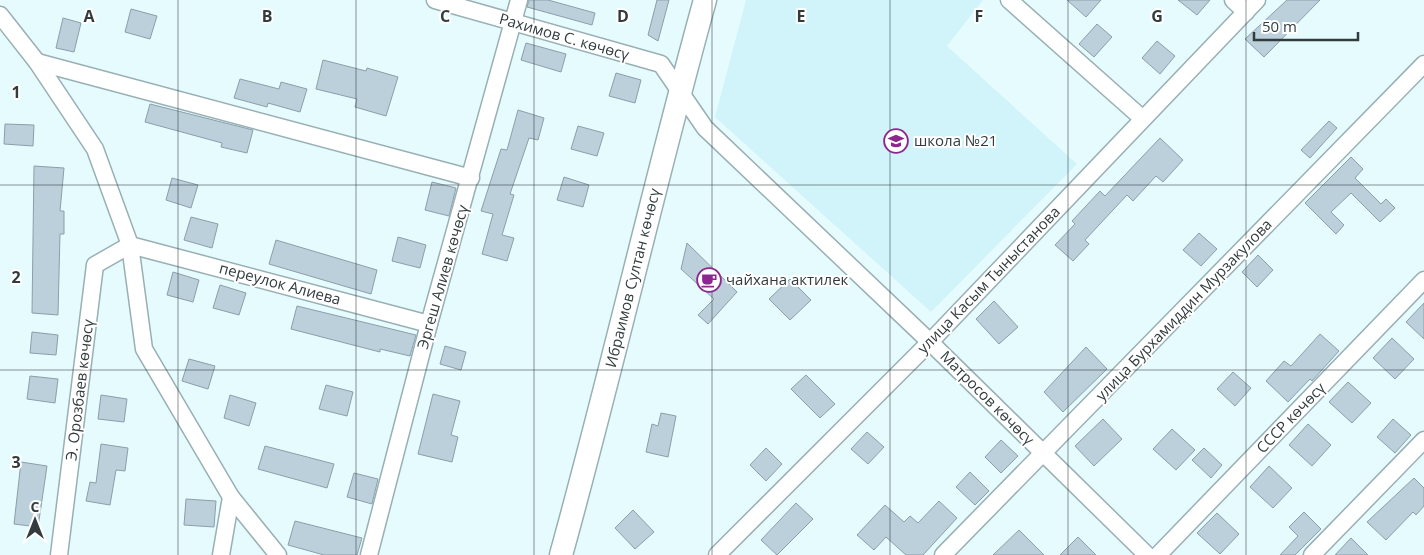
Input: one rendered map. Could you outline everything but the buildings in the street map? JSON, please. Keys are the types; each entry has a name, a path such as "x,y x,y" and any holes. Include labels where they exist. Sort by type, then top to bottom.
{"main road":[{"name":"Ибраимов Султан көчөсү","path":"560,555 592,443 705,0"}],"street":[{"name":"Эргеш Алиев көчөсү","path":"369,555 429,324 519,0"},
{"path":"1008,0 1143,119"},
{"path":"1233,0 1251,6"},
{"name":"Рахимов С. көчөсү","path":"445,1 513,23 660,64 680,92"},
{"name":"улица Касым Тыныстанова","path":"717,555 930,342 1251,6"},
{"path":"0,15 38,62 95,149 130,245 144,349 231,497 278,555"},
{"path":"38,62 471,178"},
{"name":"улица Бурхамиддин Мурзакулова","path":"943,555 1424,64"},
{"name":"Матросов көчөсү","path":"680,92 705,128 930,342 1147,555"},
{"name":"переулок Алиева","path":"130,245 429,324"},
{"name":"Э. Орозбаев көчөсү","path":"59,555 95,266 130,245"},
{"name":"СССР көчөсү","path":"1158,555 1424,280"},
{"path":"1312,555 1424,440"},
{"path":"221,555 231,497"}],"shaded area":[{"name":"школа №21","path":"746,0 983,0 947,46 1077,164 931,312 715,117"}],"place":[{"name":"школа №21","path":"896,141"},
{"name":"чайхана актилек","path":"709,280"}]}
